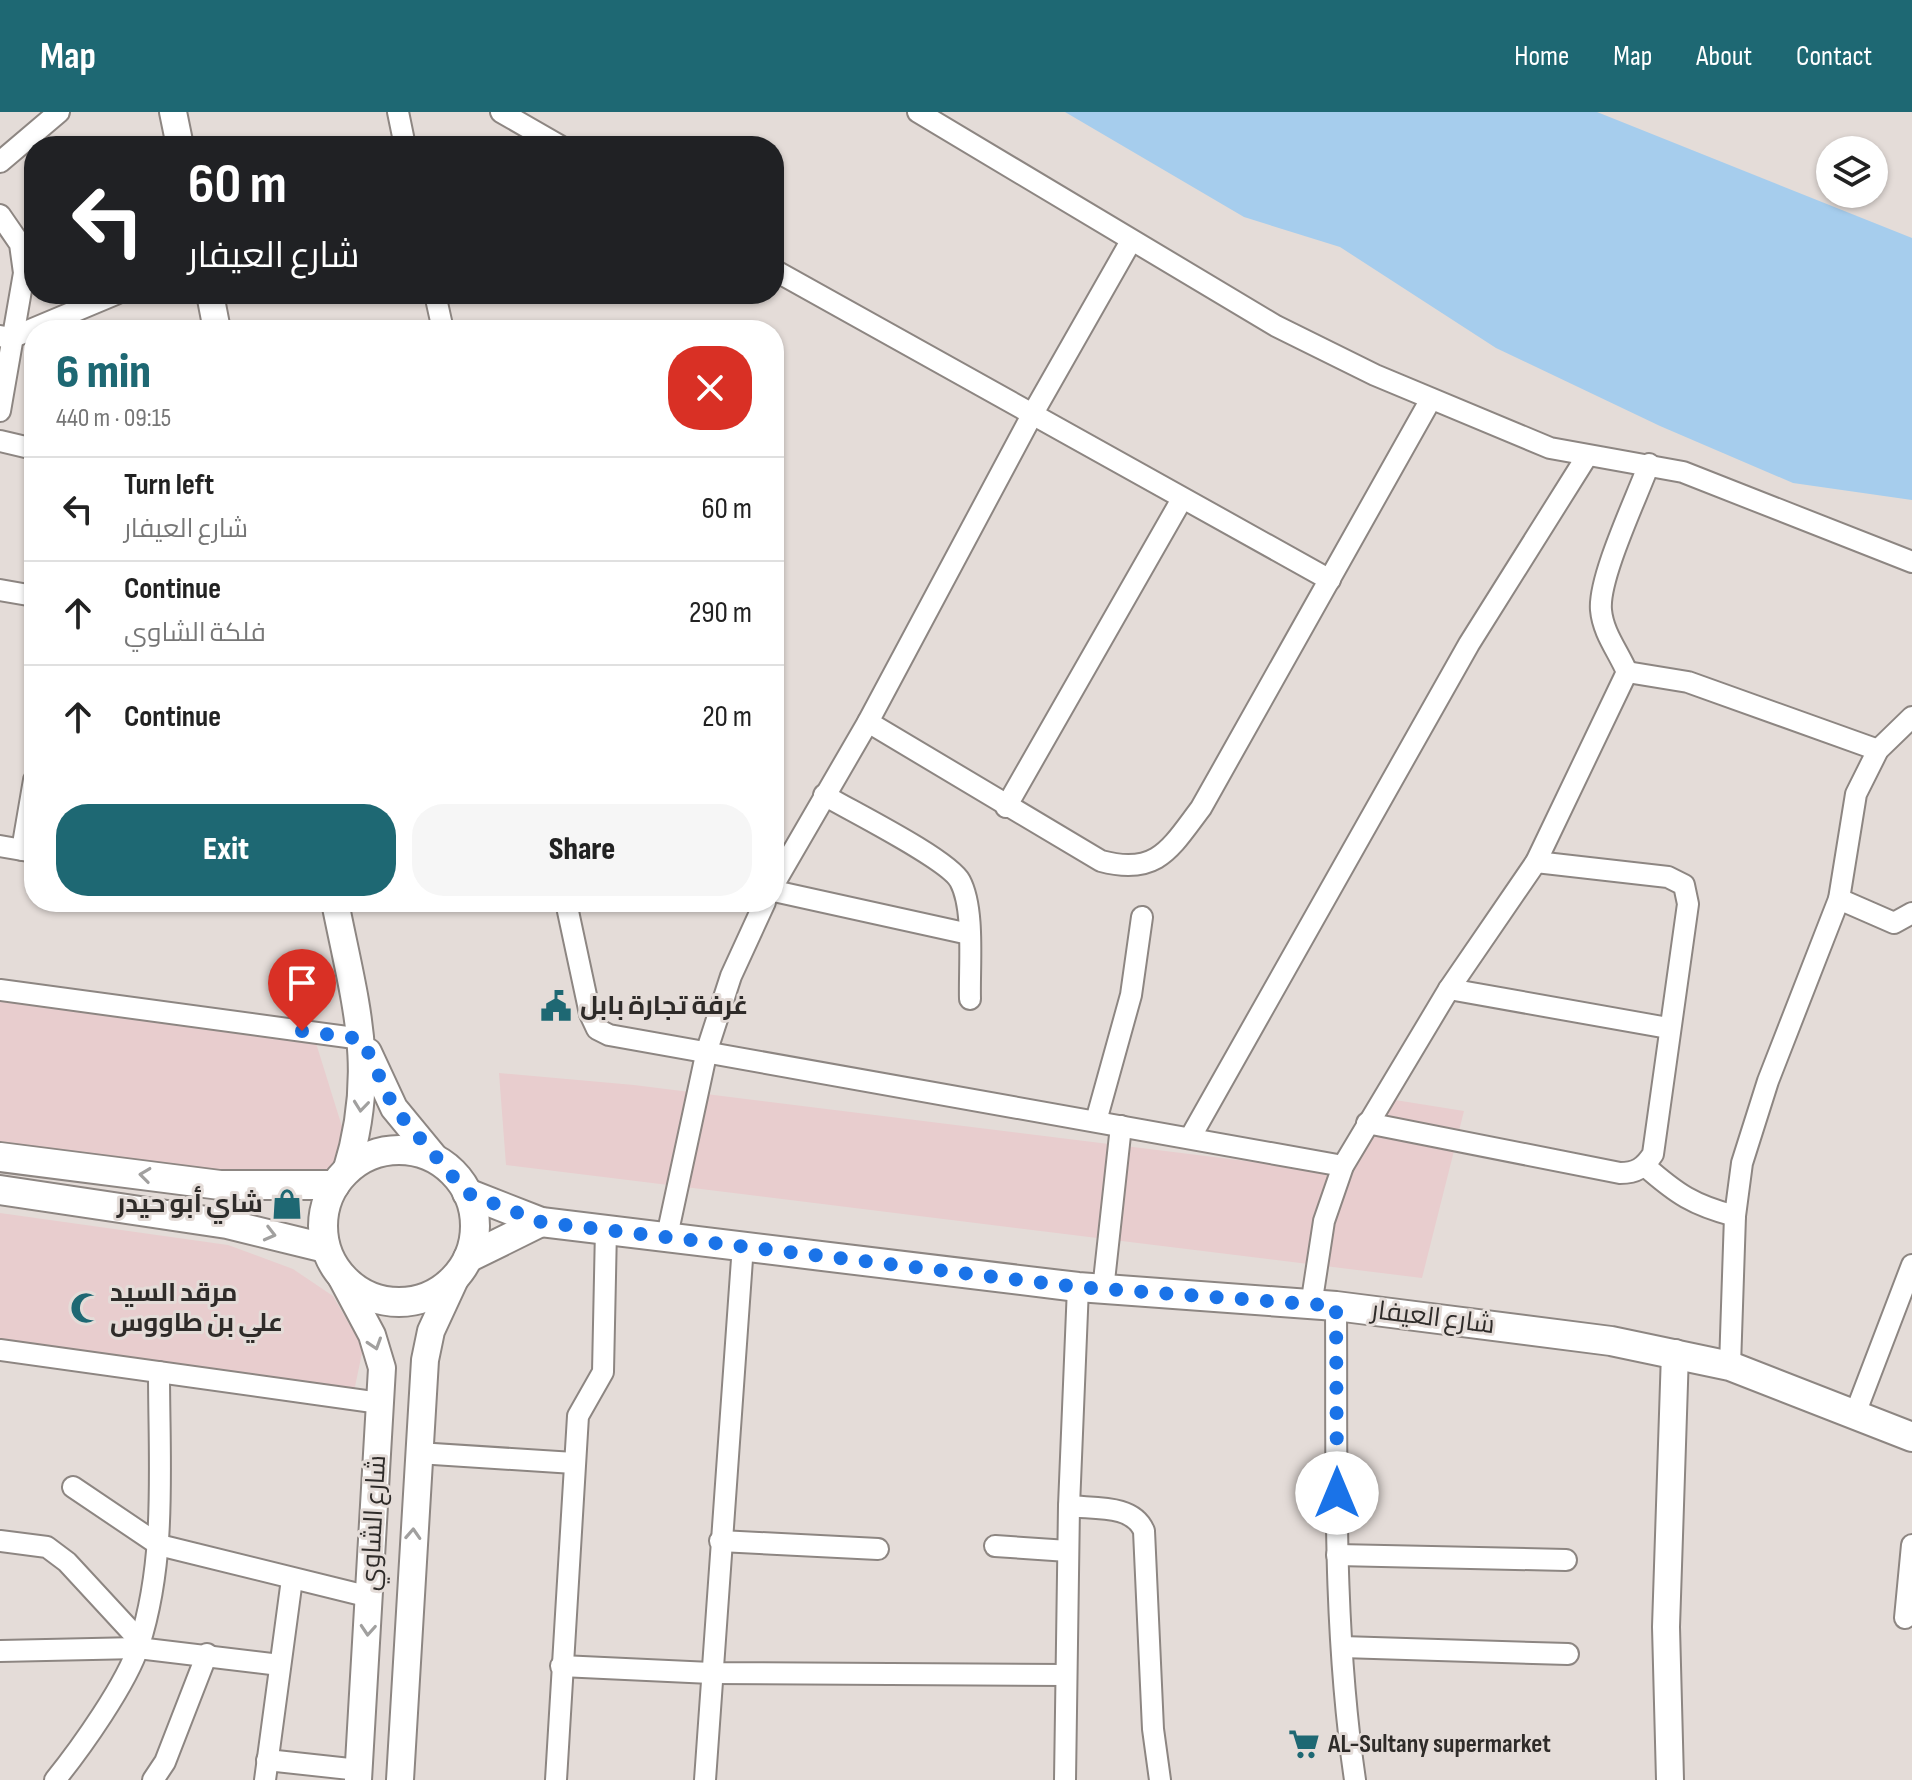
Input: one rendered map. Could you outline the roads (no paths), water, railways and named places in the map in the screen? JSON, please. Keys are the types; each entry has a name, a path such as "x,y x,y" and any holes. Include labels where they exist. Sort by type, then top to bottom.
{"main road":[{"path":"462,1268 475,1226 467,1193 455,1174 436,1159 413,1151 389,1150 366,1158 340,1178 324,1216 325,1248 340,1275 359,1292 384,1301 410,1302 435,1294 462,1268 541,1222"},
{"path":"325,1248 227,1224 10,1192 14,1175 11,1159 220,1185 340,1178"},
{"name":"شارع العيفار","path":"467,1193 541,1222 1090,1288 1324,1306 1611,1341 1730,1366 1912,1437"}],"street":[{"path":"31,136 59,112"},
{"path":"173,112 178,136"},
{"path":"398,112 403,136"},
{"path":"501,112 543,136"},
{"path":"918,112 1276,326 1431,399 1550,448 1649,464 1717,484 1912,562"},
{"path":"0,162 24,142"},
{"path":"0,215 20,244 23,257 6,337 0,411"},
{"path":"784,866 868,722 1032,415 1131,241"},
{"path":"784,276 1330,580"},
{"path":"49,320 90,304"},
{"path":"868,722 1101,861 1126,868 1147,865 1166,852 1201,808 1431,399"},
{"path":"0,441 24,447"},
{"path":"1190,1138 1469,644 1587,456"},
{"path":"1627,672 1604,627 1601,607 1605,582 1649,464"},
{"path":"1006,807 1182,499"},
{"path":"0,590 24,594"},
{"path":"1627,672 1688,682 1878,750"},
{"path":"1355,1780 1345,1709 1324,1306 1324,1221 1343,1166 1367,1123 1449,989 1536,862 1627,672"},
{"path":"1730,1366 1735,1216 1742,1163 1754,1123 1839,899 1856,794 1878,750 1912,717"},
{"path":"824,795 954,873 961,883 966,903 970,999"},
{"path":"0,846 24,850"},
{"path":"1367,1123 1620,1173 1633,1173 1645,1166 1653,1154 1668,1028 1688,904 1684,885 1668,877 1536,862"},
{"path":"784,893 969,934"},
{"path":"1839,899 1894,923 1912,913"},
{"path":"337,912 362,1039 363,1107 340,1178"},
{"path":"568,912 590,1014 597,1029 625,1040 707,1050 1343,1166"},
{"path":"667,1236 707,1050 731,976 760,912"},
{"path":"1096,1121 1131,995 1142,917"},
{"path":"1449,989 1668,1028"},
{"path":"0,990 362,1039"},
{"path":"362,1039 394,1108 436,1159"},
{"path":"1065,1780 1069,1506 1090,1288 1121,1126"},
{"path":"1645,1166 1698,1207 1735,1216"},
{"path":"556,1780 574,1463 579,1408 603,1372 606,1229"},
{"path":"705,1780 743,1245"},
{"path":"1855,1414 1912,1265"},
{"name":"شارع الشاوي","path":"400,1780 418,1453 431,1331 462,1268"},
{"name":"شارع الشاوي","path":"340,1275 372,1335 382,1368 359,1775"},
{"path":"0,1350 380,1403"},
{"path":"1670,1780 1666,1627 1675,1353"},
{"path":"59,1779 94,1728 139,1645 159,1545 159,1372"},
{"path":"418,1453 574,1463"},
{"path":"73,1487 159,1545 370,1597"},
{"path":"1069,1506 1128,1513 1139,1519 1144,1531 1153,1729 1160,1780"},
{"path":"0,1541 47,1547 67,1562 139,1645"},
{"path":"720,1541 878,1549"},
{"path":"1905,1618 1912,1545"},
{"path":"995,1546 1068,1551"},
{"path":"1337,1555 1566,1560"},
{"path":"292,1579 266,1770 359,1775"},
{"path":"0,1651 139,1645 280,1665"},
{"path":"1342,1647 1568,1654"},
{"path":"153,1780 165,1762 207,1654"},
{"path":"561,1666 711,1673 1066,1675"}],"water":[{"path":"1065,112 1597,112 1816,200 1816,208 1837,208 1912,238 1912,500 1793,483 1660,426 1496,348 1340,247 1244,217"}],"place":[{"name":"غرفة تجارة بابل","path":"556,1006"},
{"name":"شاي أبو حيدر","path":"287,1204"},
{"name":"مرقد السيد علي بن طاووس","path":"86,1308"},
{"name":"AL-Sultany supermarket","path":"1304,1744"}]}
